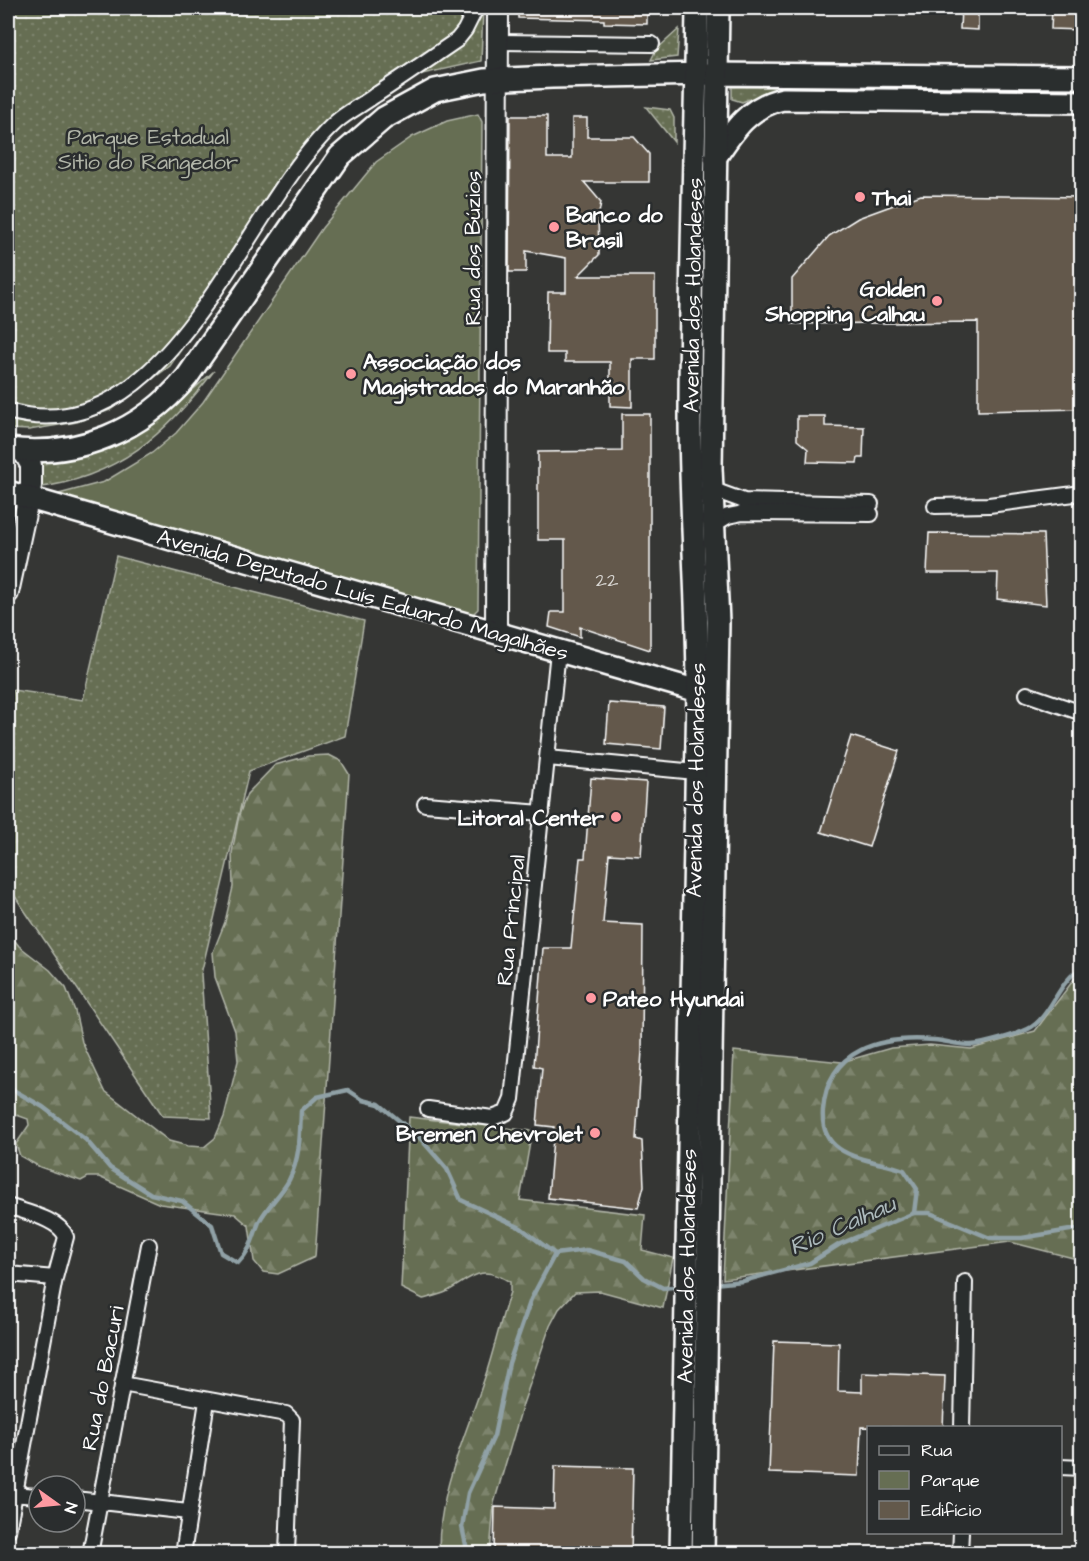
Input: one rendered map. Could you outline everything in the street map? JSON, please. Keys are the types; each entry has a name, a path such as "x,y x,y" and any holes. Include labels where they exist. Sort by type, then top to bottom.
{"main road":[{"name":"Rua dos Búzios","path":"496,633 498,8"},
{"name":"Avenida dos Holandeses","path":"697,8 716,158 711,489 718,622 703,1554"},
{"name":"Avenida dos Holandeses","path":"681,1554 698,691 698,619 691,501 690,424 707,75 718,8"},
{"path":"15,450 55,450 98,441 132,426 148,414 187,376 313,191 353,143 384,118 419,98 455,84 496,79 707,75 1076,77"},
{"path":"1047,102 1051,86 1076,77"},
{"path":"716,158 744,119 765,104 783,99 1082,102"},
{"path":"8,593 32,472 15,450"},
{"name":"Avenida Deputado Luís Eduardo Magalhães","path":"8,492 698,691"},
{"path":"698,691 717,682"}],"street":[{"path":"8,411 51,417 81,414 104,405 147,376 181,336 301,162 337,122 457,40 476,8"},
{"path":"497,42 652,44"},
{"path":"711,489 744,501 871,509 743,513 728,516 713,525"},
{"path":"935,506 989,506 1082,493"},
{"name":"Rua Principal","path":"428,1109 492,1118 506,1113 510,1108 558,651"},
{"path":"1027,694 1082,713"},
{"path":"548,759 696,772"},
{"path":"425,804 542,813"},
{"path":"8,1206 52,1223 64,1231 65,1245 55,1278 11,1495 8,1531"},
{"name":"Rua do Bacuri","path":"90,1554 149,1245"},
{"path":"8,1274 55,1278"},
{"path":"962,1426 965,1281"},
{"path":"122,1384 278,1412 286,1414 292,1420 294,1429 287,1554"},
{"path":"183,1554 207,1401"},
{"path":"1062,1467 1082,1468"},
{"path":"11,1495 27,1496"},
{"path":"87,1500 188,1512"},
{"path":"960,1554 961,1534"}],"green space":[{"name":"Parque Estadual Sítio do Rangedor","path":"8,8 483,8 481,61 413,76 341,122 317,149 170,366 110,410 77,422 29,430 8,429"},
{"path":"679,29 677,57 651,60 656,50"},
{"path":"732,87 774,87 774,90 742,102 732,99"},
{"path":"646,107 670,110 674,118 674,142"},
{"name":"Associação dos Magistrados do Maranhão","path":"478,114 482,122 478,609 469,618 51,496 104,482 152,453 176,433 203,402 322,228 376,162 412,137 447,121"},
{"path":"214,371 177,414 138,449 91,474 65,483 35,488 39,462 92,453 135,434 174,406"},
{"path":"116,556 364,621 345,736 249,771 201,974 211,1118 163,1116 8,886 8,715 13,690 83,700"},
{"path":"329,755 341,761 349,774 315,1257 278,1274 263,1272 254,1261 249,1226 235,1214 160,1204 99,1177 88,1177 81,1181 40,1167 20,1156 16,1144 29,1125 28,1119 8,1112 8,932 19,946 50,970 66,988 75,1011 82,1042 105,1091 169,1141 204,1147 215,1138 224,1117 238,1061 235,1031 215,977 213,952 225,922 233,887 232,853 239,815 247,794 275,765 308,756"},
{"path":"1081,975 1081,1260 1010,1242 723,1279 734,1051 842,1062 891,1048 930,1045 971,1049 1035,1031 1075,978"},
{"path":"409,1117 532,1131 520,1200 645,1215 642,1250 673,1258 663,1308 600,1291 575,1292 559,1309 550,1326 523,1404 494,1503 490,1553 439,1553 440,1531 454,1465 488,1369 510,1292 510,1282 499,1276 483,1273 446,1292 423,1299 401,1288"}],"building":[{"path":"518,8 647,8 647,24 604,23 604,20 518,18"},
{"path":"961,8 978,8 978,30 960,29"},
{"path":"1052,8 1082,8 1082,30 1051,29"},
{"path":"510,116 547,116 547,158 572,158 572,118 587,118 587,137 634,137 649,154 649,182 584,182 601,202 598,219 599,255 578,276 655,276 655,359 632,359 632,407 610,406 610,362 565,362 565,353 547,353 548,292 566,292 566,258 526,251 526,272 509,272"},
{"name":"Golden Shopping Calhau","path":"921,195 1082,197 1082,409 978,411 978,322 792,324 792,279 829,236 858,218"},
{"path":"622,414 650,414 650,650 580,627 580,637 549,627 551,612 565,612 565,540 538,540 538,452 622,451"},
{"path":"797,416 825,416 825,426 864,427 863,458 858,458 857,463 807,462 808,449 797,440"},
{"path":"929,533 1043,534 1046,605 997,599 998,573 927,573"},
{"path":"609,703 664,707 661,749 606,744"},
{"path":"851,736 899,751 869,847 821,832"},
{"path":"591,778 646,782 641,856 609,854 603,923 643,925 642,1051 636,1139 642,1141 644,1186 638,1208 548,1198 554,1127 537,1125 542,1068 534,1066 543,948 571,948 580,858 585,858"},
{"path":"774,1341 839,1343 838,1391 862,1392 862,1373 945,1376 943,1426 861,1427 859,1476 769,1473"},
{"path":"555,1466 633,1468 631,1554 494,1554 495,1507 554,1509"}],"waterway":[{"path":"914,1213 917,1189 904,1170 849,1154 829,1139 824,1126 823,1110 827,1089 835,1072 860,1050 877,1044 914,1039 971,1045 992,1041 1028,1029 1043,1017 1067,981 1082,968"},
{"path":"8,1087 43,1107 86,1140 110,1168 151,1194 182,1201 212,1225 221,1253 238,1263 249,1248 262,1216 293,1172 299,1146 301,1111 317,1097 348,1090 363,1100 379,1104 419,1137 447,1169 461,1200 521,1228 555,1254"},
{"name":"Rio Calhau","path":"714,1284 743,1281 810,1263 840,1244 914,1213 930,1213 990,1238 1022,1238 1082,1228"},
{"path":"468,1554 462,1527 468,1493 494,1436 509,1363 531,1299 555,1254 587,1250 626,1261 644,1278 663,1288 682,1286"}],"place":[{"name":"Thai","path":"860,197"},
{"name":"Banco do Brasil","path":"554,227"},
{"name":"Golden Shopping Calhau","path":"937,301"},
{"name":"Associação dos Magistrados do Maranhão","path":"351,374"},
{"name":"Litoral Center","path":"616,817"},
{"name":"Pateo Hyundai","path":"591,998"},
{"name":"Bremen Chevrolet","path":"595,1133"}]}
